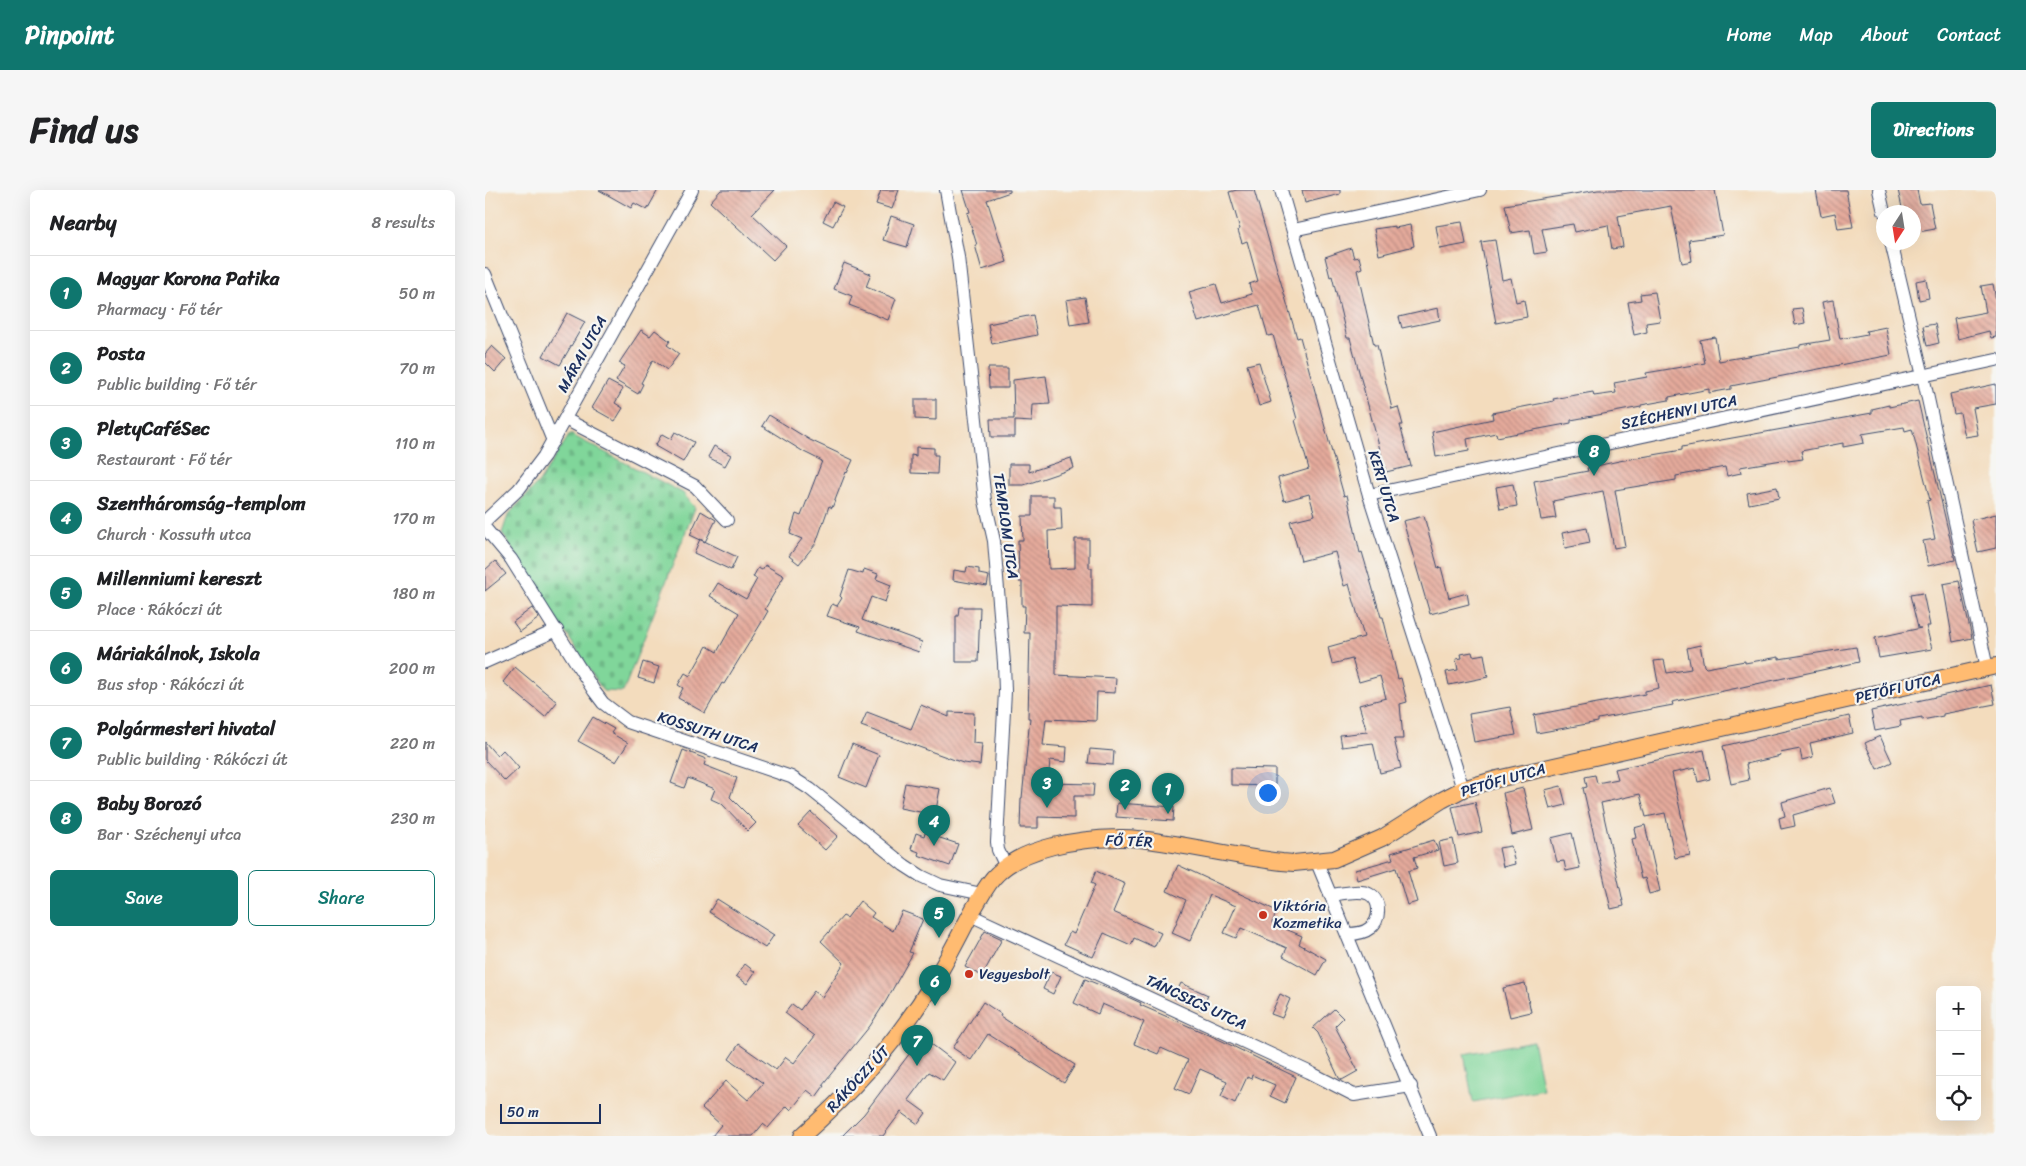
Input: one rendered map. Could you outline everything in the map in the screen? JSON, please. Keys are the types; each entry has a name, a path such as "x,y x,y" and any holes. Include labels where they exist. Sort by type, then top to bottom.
{"main road":[{"name":"PETŐFI UTCA","path":"1315,860 1334,859 1382,838 1463,789 1507,777 1991,667"},
{"name":"FŐ TÉR","path":"970,915 982,894 997,874 1006,866 1022,856 1077,841 1119,838 1144,839 1282,862 1294,863 1315,860"},
{"name":"RÁKÓCZI ÚT","path":"802,1136 853,1087 890,1045 937,977 970,915"}],"street":[{"name":"MÁRAI UTCA","path":"485,521 519,489 553,441 692,190"},
{"name":"TEMPLOM UTCA","path":"946,190 958,258 985,501 995,540 1005,691 997,842 998,850 1006,866"},
{"name":"KERT UTCA","path":"1281,190 1369,495 1463,789"},
{"path":"1293,230 1480,190"},
{"path":"1879,190 1882,205"},
{"path":"1893,250 1991,667"},
{"path":"485,274 553,441"},
{"name":"SZÉCHENYI UTCA","path":"1369,495 1996,360"},
{"path":"565,419 695,486 727,520"},
{"name":"KOSSUTH UTCA","path":"485,528 511,559 603,703 628,722 791,777 810,789 904,865 921,876 940,885 982,894"},
{"path":"485,662 557,630"},
{"path":"1315,860 1348,934 1430,1136"},
{"path":"1330,895 1363,892 1370,894 1375,900 1378,913 1377,921 1366,931 1348,934"},
{"name":"TÁNCSICS UTCA","path":"970,915 1309,1072 1354,1095 1411,1086"}],"green space":[{"path":"570,434 683,493 695,508 623,692 603,691 502,533 508,515 539,482"},
{"path":"1533,1041 1543,1089 1473,1102 1464,1054"}],"building":[{"path":"599,190 658,190 647,210 634,203 631,208"},
{"path":"721,190 775,190 752,214 786,246 773,260 710,202"},
{"path":"881,190 899,190 892,209 876,204"},
{"path":"963,190 1010,190 1010,192 987,200 1007,262 982,270 975,245 977,245 967,213 970,212"},
{"path":"1254,190 1297,338 1300,337 1344,496 1347,495 1360,553 1362,552 1381,617 1383,617 1398,679 1401,678 1407,702 1400,704 1403,739 1394,739 1401,768 1380,773 1373,743 1342,747 1340,735 1367,732 1359,705 1386,698 1380,676 1359,682 1352,659 1332,664 1328,647 1364,637 1349,584 1344,586 1335,552 1301,561 1290,521 1315,515 1309,494 1284,501 1278,478 1309,469 1273,335 1268,336 1259,305 1198,322 1189,292 1216,284 1222,303 1252,294 1249,284 1258,281 1247,241 1242,243 1238,230 1240,229 1229,192"},
{"path":"1302,190 1340,190 1340,194 1305,203"},
{"path":"1598,190 1715,190 1723,235 1689,240 1692,261 1682,263 1671,206 1618,216 1623,247 1612,249 1608,225 1575,232 1573,224 1542,229 1547,252 1534,254 1530,230 1511,233 1505,205"},
{"path":"1816,190 1846,190 1853,227 1838,229 1835,213 1821,216"},
{"path":"1898,190 1917,190 1920,204 1930,203 1935,229 1921,232 1921,205 1901,205"},
{"path":"833,202 843,207 833,226 823,221"},
{"path":"891,216 914,224 907,247 883,240"},
{"path":"1462,222 1466,244 1440,249 1436,226"},
{"path":"1410,225 1414,246 1379,255 1374,229"},
{"path":"1495,240 1502,280 1511,278 1516,302 1524,300 1527,317 1496,323 1481,242"},
{"path":"1351,248 1354,258 1359,257 1362,268 1357,270 1374,345 1377,345 1392,409 1398,407 1403,425 1400,425 1411,466 1386,472 1350,338 1347,338 1332,276 1330,277 1325,257"},
{"path":"844,263 871,274 866,287 896,299 888,320 849,305 852,296 834,289"},
{"path":"1926,279 1929,298 1919,300 1916,281"},
{"path":"1993,284 1996,300 1996,337 1991,338 1989,331 1958,339 1954,318 1986,312 1981,286"},
{"path":"1655,292 1660,321 1646,323 1647,332 1634,335 1628,302 1641,300 1640,294"},
{"path":"1085,297 1089,322 1070,325 1066,300"},
{"path":"1833,300 1840,339 1867,334 1866,331 1886,327 1891,355 1731,386 1731,389 1709,393 1709,389 1669,397 1669,400 1641,405 1641,407 1571,420 1571,423 1497,437 1496,433 1467,439 1469,451 1436,457 1432,432 1493,419 1492,413 1554,401 1553,399 1593,392 1594,396 1616,393 1614,383 1647,377 1646,373 1705,363 1700,340 1715,337 1719,361 1830,340 1822,302"},
{"path":"1438,308 1440,320 1402,328 1399,317"},
{"path":"1802,308 1805,323 1795,325 1792,309"},
{"path":"567,313 585,322 560,365 543,356"},
{"path":"1033,315 1037,335 992,344 988,324"},
{"path":"1935,324 1939,343 1927,346 1923,326"},
{"path":"641,330 650,336 655,330 670,341 667,345 679,354 667,370 653,360 641,383 643,384 638,394 616,381 625,366 619,363"},
{"path":"492,346 506,359 495,372 485,362 485,354"},
{"path":"1259,362 1271,402 1259,406 1247,365"},
{"path":"988,368 1008,368 1008,388 989,388"},
{"path":"1046,376 1050,404 1033,405 1032,422 1015,421 1015,437 991,437 990,419 1014,419 1013,380"},
{"path":"608,381 623,389 615,403 623,408 615,421 592,408"},
{"path":"1996,384 1996,404 1973,408 1978,435 1965,437 1960,413 1954,414 1950,394"},
{"path":"915,399 936,399 936,420 915,419"},
{"path":"1918,401 1955,560 1928,566 1923,541 1935,539 1927,501 1930,500 1912,429 1905,431 1904,427 1862,434 1864,443 1843,447 1843,443 1801,451 1803,459 1788,461 1788,459 1740,467 1741,473 1727,476 1725,467 1676,476 1676,480 1615,490 1625,546 1614,548 1603,491 1553,501 1556,518 1541,520 1534,481 1588,471 1587,468 1619,461 1682,450 1682,447 1872,413 1872,409"},
{"path":"769,415 810,440 853,460 846,472 832,508 829,506 816,543 799,564 789,556 802,539 790,534 796,514 801,516 822,461 762,426"},
{"path":"675,432 694,442 683,462 655,446 662,434 671,439"},
{"path":"714,446 731,455 725,466 708,457"},
{"path":"916,447 934,448 934,455 938,455 937,474 911,473 911,455 916,456"},
{"path":"1071,458 1074,468 1024,485 1009,485 1009,464 1029,464 1029,472"},
{"path":"1513,484 1517,506 1500,509 1496,487"},
{"path":"1777,487 1779,498 1749,504 1747,493"},
{"path":"1032,496 1054,496 1054,507 1061,507 1062,530 1048,531 1049,569 1075,568 1075,539 1089,539 1089,568 1092,568 1092,607 1056,606 1056,675 1116,678 1115,693 1097,692 1096,721 1046,719 1043,745 1067,747 1066,762 1050,760 1048,783 1094,784 1093,796 1074,796 1074,818 1038,817 1038,828 1020,828 1021,798 1030,718 1028,718 1030,633 1024,633 1025,606 1022,606 1022,582 1019,582 1018,540 1023,540 1022,516 1032,516"},
{"path":"701,511 716,520 705,542 690,535"},
{"path":"1996,514 1996,548 1978,552 1971,520"},
{"path":"1424,516 1438,568 1441,567 1449,598 1467,593 1469,604 1430,614 1403,521"},
{"path":"1587,528 1590,543 1565,548 1562,533"},
{"path":"700,539 737,557 731,570 694,553"},
{"path":"495,561 506,574 485,591 485,570"},
{"path":"765,565 784,576 765,609 768,611 760,625 705,713 678,698 683,688 678,685 685,673 690,676 707,646 717,652 739,613 710,596 718,583 746,599 757,579 753,577 758,568 762,570"},
{"path":"967,567 979,569 979,574 989,576 987,586 953,580 954,570 966,572"},
{"path":"864,569 878,574 876,579 891,585 885,602 871,597 862,620 922,642 919,652 858,631 860,627 827,616 832,604 837,606 842,598 840,596 849,570 863,574"},
{"path":"1959,581 1972,638 1953,642 1943,584"},
{"path":"1923,593 1930,626 1926,626 1932,649 1879,658 1875,638 1921,628 1918,628 1910,595"},
{"path":"959,607 980,607 978,662 956,662 956,616 958,616"},
{"path":"532,608 539,618 520,632 513,622"},
{"path":"1700,645 1706,668 1745,661 1745,663 1779,657 1779,659 1856,647 1859,662 1672,702 1673,705 1598,719 1598,722 1537,733 1534,715 1645,694 1645,691 1659,688 1654,661 1664,660 1667,673 1691,669 1687,648"},
{"path":"1472,652 1473,656 1484,654 1488,677 1449,685 1446,672 1458,670 1456,659 1462,658 1461,654"},
{"path":"643,662 659,667 654,683 638,678"},
{"path":"515,667 557,702 545,717 503,682"},
{"path":"1991,685 1995,704 1922,720 1922,717 1900,721 1901,726 1875,731 1871,711"},
{"path":"921,705 949,717 949,712 974,713 973,743 982,744 980,765 963,763 861,726 867,712 911,729"},
{"path":"1510,707 1516,735 1474,742 1469,714"},
{"path":"1849,716 1853,733 1810,743 1813,757 1802,760 1800,749 1780,753 1781,756 1746,764 1749,780 1731,784 1723,746"},
{"path":"593,717 614,729 611,733 628,743 616,762 578,741"},
{"path":"1880,736 1892,762 1877,769 1865,743"},
{"path":"485,742 497,756 503,750 519,768 505,781 485,760"},
{"path":"852,744 879,755 866,788 839,777"},
{"path":"1090,749 1114,751 1113,765 1088,763"},
{"path":"683,750 706,759 704,765 737,778 730,797 756,823 748,831 722,804 711,799 715,789 688,778 684,788 671,783"},
{"path":"1704,750 1710,779 1698,782 1695,768 1672,773 1690,855 1675,858 1665,813 1646,817 1640,794 1601,803 1624,906 1611,909 1583,788 1587,787 1585,777 1595,775 1597,783 1618,779 1615,769"},
{"path":"1231,768 1275,769 1275,786 1231,785"},
{"path":"905,783 940,789 935,815 900,808"},
{"path":"1561,786 1566,805 1550,809 1545,790"},
{"path":"1523,788 1533,830 1512,835 1503,793"},
{"path":"1830,788 1835,803 1793,815 1795,826 1781,829 1779,818 1785,816 1782,802"},
{"path":"1475,802 1482,832 1459,837 1452,807"},
{"path":"1117,803 1174,807 1173,821 1116,817"},
{"path":"811,812 838,836 825,850 798,826"},
{"path":"1645,825 1660,891 1649,894 1645,878 1641,879 1632,839 1636,838 1634,828"},
{"path":"916,833 924,836 925,833 958,844 950,866 918,855 919,852 911,849"},
{"path":"1572,833 1580,868 1566,871 1564,861 1557,862 1551,838"},
{"path":"1453,839 1458,863 1444,866 1439,842"},
{"path":"1434,840 1438,850 1414,857 1417,868 1408,871 1417,902 1407,905 1396,868 1357,880 1355,870 1393,859 1391,853"},
{"path":"1511,846 1515,864 1503,867 1499,848"},
{"path":"1178,865 1277,911 1272,923 1302,936 1299,944 1326,959 1317,975 1283,956 1287,948 1241,928 1236,938 1224,933 1236,906 1210,895 1190,941 1172,933 1186,900 1167,891"},
{"path":"1096,871 1125,884 1113,912 1161,933 1154,947 1134,938 1131,945 1104,933 1093,957 1064,944 1070,932 1074,934 1095,885 1091,883"},
{"path":"717,899 774,935 765,948 709,912"},
{"path":"860,901 874,913 871,917 893,931 902,911 923,919 909,952 913,953 886,1001 870,1026 822,1085 824,1086 816,1097 807,1090 791,1110 787,1106 768,1128 763,1124 753,1136 712,1136 721,1125 702,1108 726,1081 748,1100 763,1083 729,1059 739,1044 776,1070 786,1057 794,1063 815,1036 785,1013 792,1004 800,1010 814,991 822,997 844,963 821,941 843,916 847,918"},
{"path":"985,931 1002,939 982,976 965,967"},
{"path":"745,964 755,972 747,984 736,976"},
{"path":"1051,972 1061,976 1053,994 1043,989"},
{"path":"1085,979 1141,1003 1140,1005 1216,1038 1296,1077 1285,1103 1270,1096 1275,1085 1252,1075 1251,1079 1247,1077 1235,1103 1221,1096 1227,1081 1200,1069 1189,1094 1175,1088 1188,1060 1161,1048 1158,1054 1134,1044 1144,1022 1102,1004 1098,1014 1074,1003"},
{"path":"1181,983 1208,995 1202,1010 1174,998"},
{"path":"1525,983 1531,1012 1510,1017 1503,988"},
{"path":"1280,994 1290,999 1282,1018 1271,1014"},
{"path":"983,1002 1001,1014 1000,1016 1075,1065 1064,1083 988,1034 971,1060 953,1048"},
{"path":"1334,1009 1343,1018 1335,1026 1358,1071 1342,1080 1339,1078 1318,1033 1313,1028"},
{"path":"922,1037 955,1062 943,1080 929,1072 908,1100 926,1113 918,1124 901,1112 883,1136 842,1136 864,1114"}],"place":[{"name":"Baby Borozó","path":"1594,476"},
{"name":"PletyCaféSec","path":"1047,808"},
{"name":"Posta","path":"1125,810"},
{"name":"Magyar Korona Patika","path":"1168,814"},
{"name":"Szentháromság-templom","path":"934,846"},
{"name":"Viktória Kozmetika","path":"1263,915"},
{"name":"Millenniumi kereszt","path":"939,938"},
{"name":"Vegyesbolt","path":"969,974"},
{"name":"Máriakálnok, Iskola","path":"935,1006"},
{"name":"Polgármesteri hivatal","path":"917,1066"}]}
